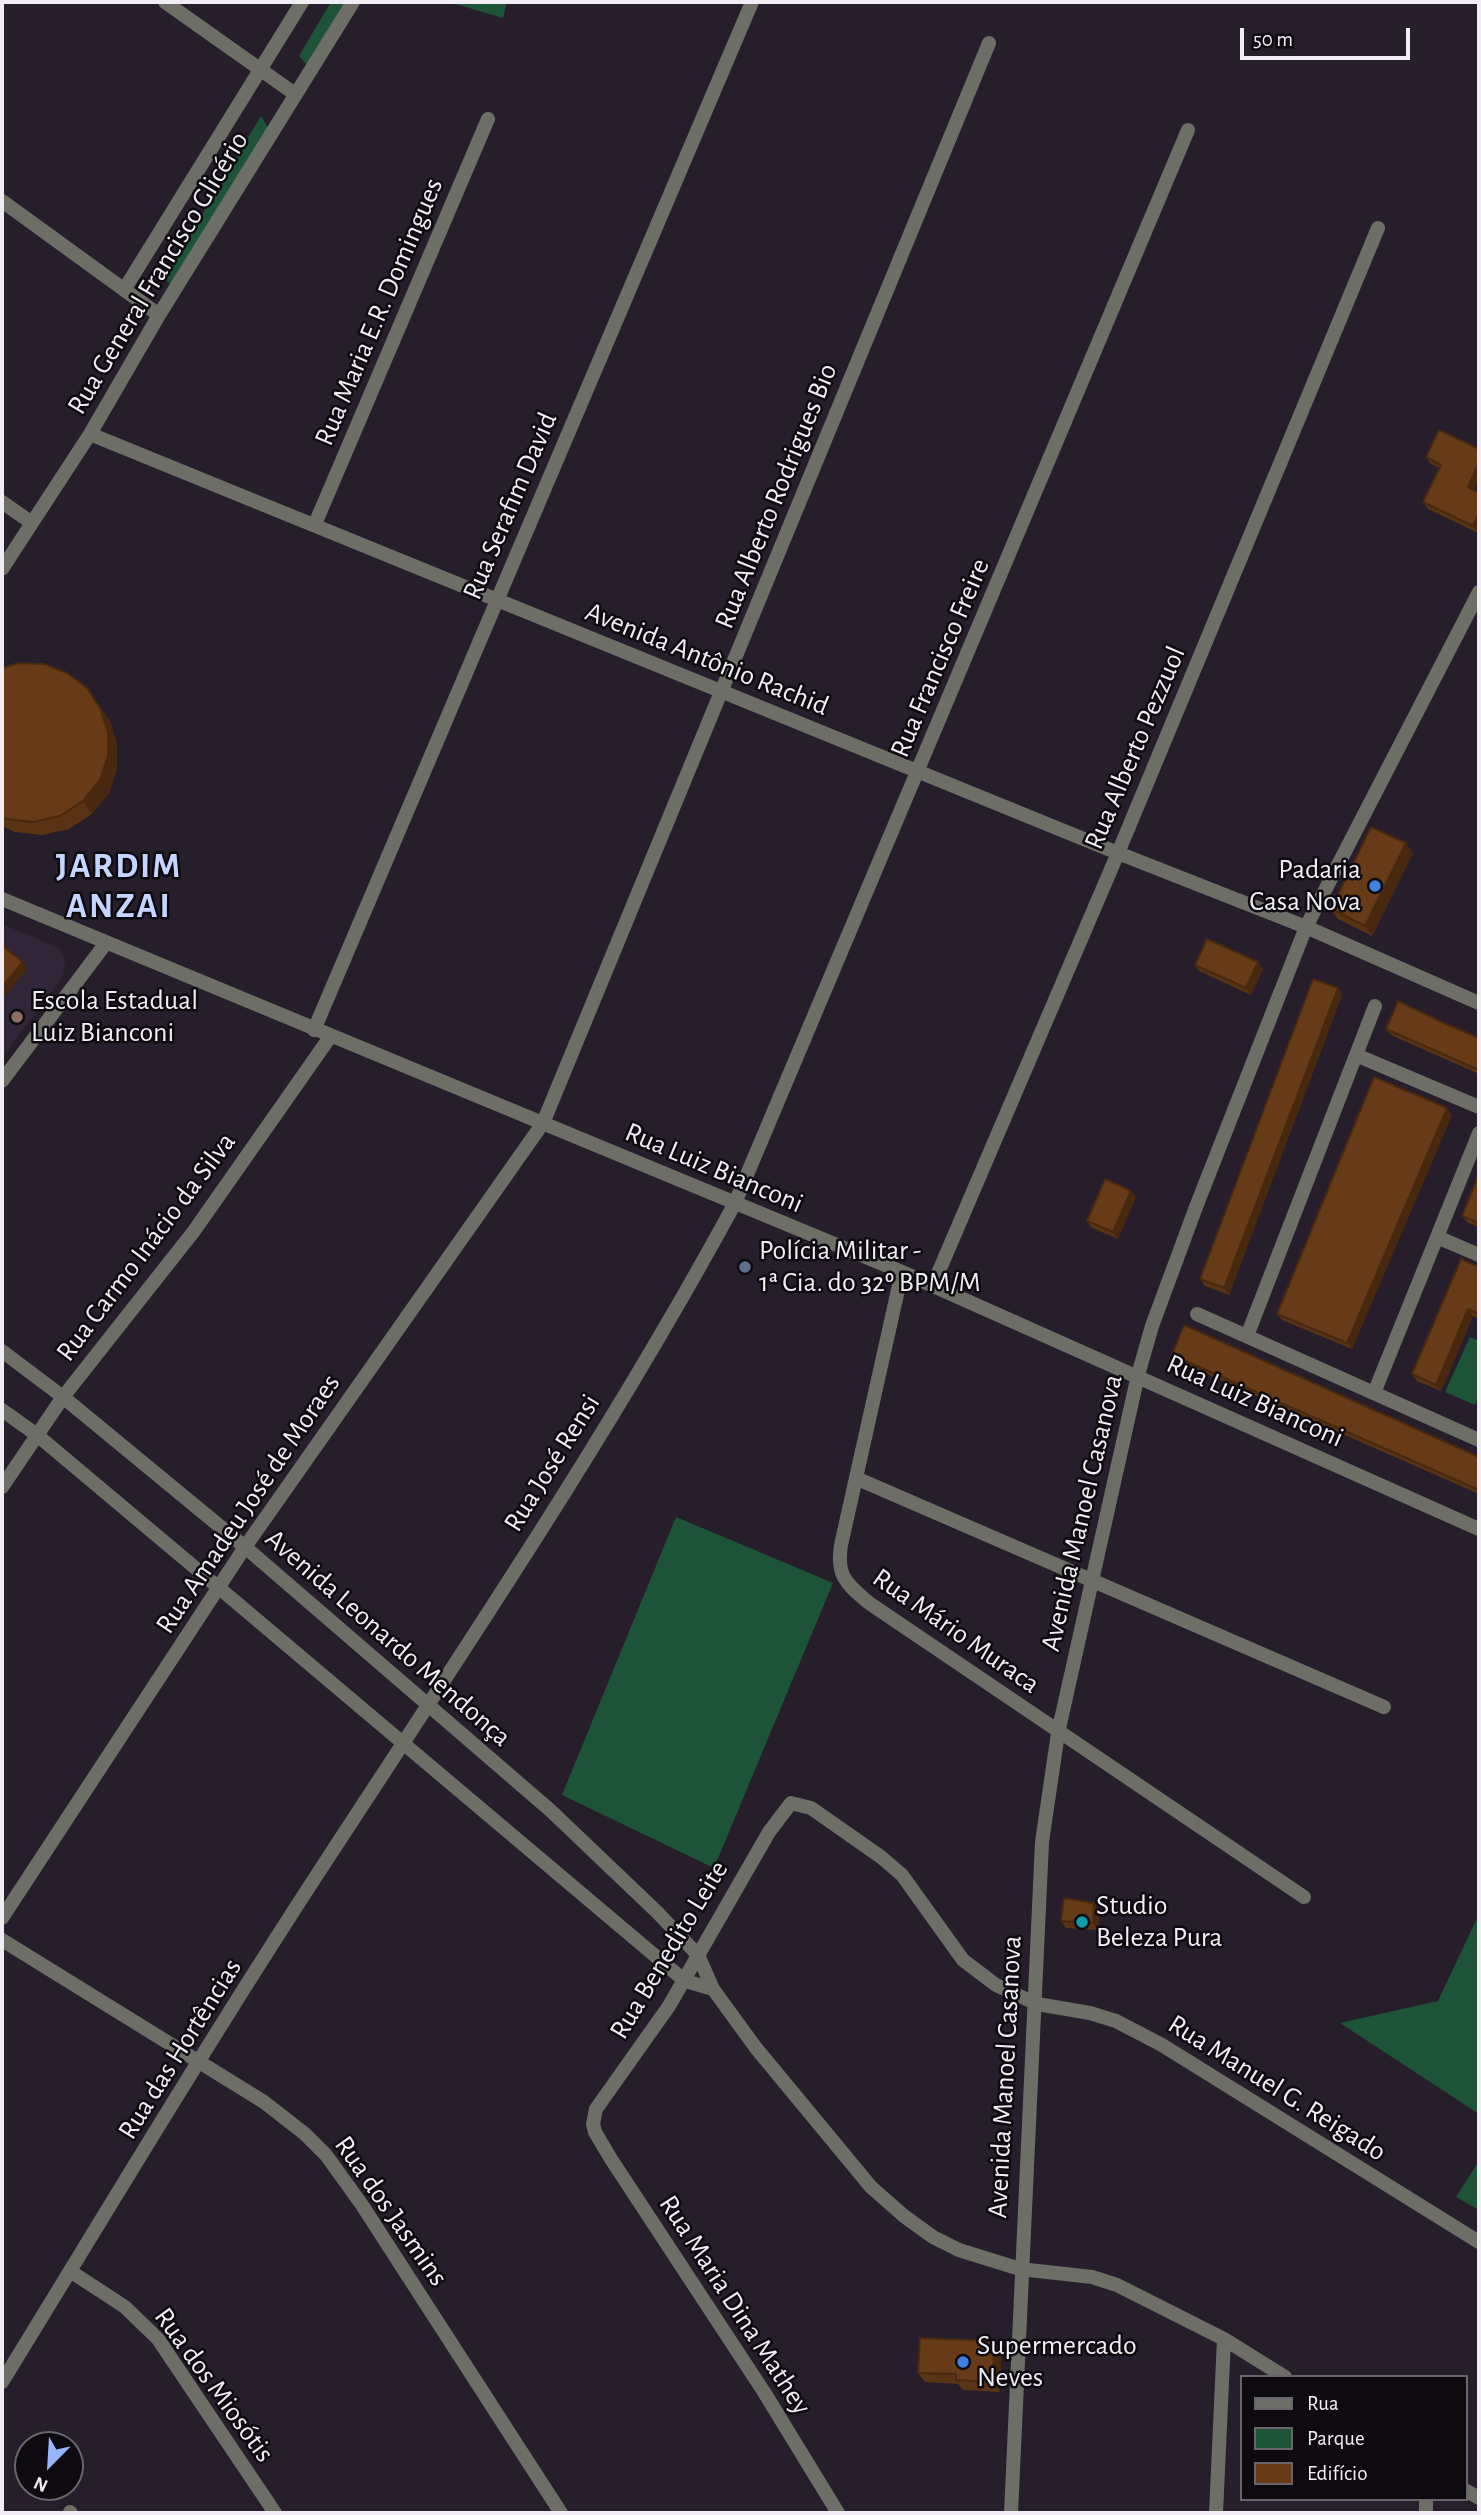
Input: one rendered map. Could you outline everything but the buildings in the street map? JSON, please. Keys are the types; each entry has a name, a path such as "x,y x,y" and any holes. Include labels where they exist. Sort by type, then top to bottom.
{"street":[{"path":"165,2 295,94"},
{"name":"Rua General Francisco Glicério","path":"124,290 302,2"},
{"name":"Rua General Francisco Glicério","path":"2,569 90,434 159,315 353,2"},
{"name":"Rua Serafim David","path":"314,1030 752,2"},
{"name":"Rua Alberto Rodrigues Bio","path":"543,1123 989,43"},
{"name":"Rua Maria E.R. Domingues","path":"315,524 488,119"},
{"name":"Rua Francisco Freire","path":"735,1203 1188,130"},
{"path":"2,201 159,315"},
{"name":"Rua Alberto Pezzuol","path":"933,1285 1118,853 1378,228"},
{"name":"Avenida Antônio Rachid","path":"90,434 1306,927 1479,1003"},
{"path":"2,502 32,523"},
{"name":"Avenida Manoel Casanova","path":"1011,2513 1020,2269 1037,2004 1036,1923 1040,1869 1058,1733 1089,1580 1138,1375 1152,1326 1262,1032 1306,927 1479,592"},
{"name":"Rua Luiz Bianconi","path":"2,899 933,1285 1479,1529"},
{"path":"2,1081 106,943"},
{"path":"1247,1336 1375,1006"},
{"name":"Rua Carmo Inácio da Silva","path":"2,1487 63,1397 194,1231 330,1037"},
{"path":"1356,1055 1479,1107"},
{"name":"Rua Amadeu José de Moraes","path":"2,1918 245,1547 543,1123"},
{"path":"1374,1393 1479,1133"},
{"name":"Rua José Rensi","path":"404,1745 646,1360 735,1203"},
{"path":"1437,1237 1479,1255"},
{"name":"Rua Mário Muraca","path":"902,1272 839,1556 839,1568 848,1584 869,1603 1058,1733 1304,1897"},
{"path":"1197,1314 1479,1440"},
{"name":"Avenida Leonardo Mendonça","path":"2,1351 63,1397 245,1547 550,1810 698,1955 713,1989 756,2048 879,2194 933,2237 959,2250 1020,2269 1092,2277 1117,2285 1224,2339 1282,2375"},
{"path":"2,1410 37,1435 685,1981 713,1989"},
{"path":"858,1479 1384,1707"},
{"name":"Rua das Hortências","path":"2,2382 325,1863 404,1745"},
{"name":"Rua Benedito Leite","path":"593,2124 596,2109 610,2086 657,2025 685,1981 769,1832 791,1803"},
{"name":"Rua Manuel G. Reigado","path":"791,1803 811,1808 902,1875 963,1960 996,1985 1037,2004 1090,2012 1116,2021 1162,2045 1479,2242"},
{"name":"Rua dos Jasmins","path":"2,1940 264,2102 305,2134 326,2155 362,2204 561,2513"},
{"name":"Rua Maria Dina Mathey","path":"593,2124 611,2159 764,2392 838,2513"},
{"name":"Rua dos Miosótis","path":"70,2271 125,2307 158,2339 275,2513"},
{"path":"1216,2513 1224,2339"}],"shaded area":[{"name":"Escola Estadual Luiz Bianconi","path":"2,924 59,948 65,960 63,976 2,1058"}],"green space":[{"path":"331,2 346,2 307,65 299,56"},
{"path":"449,2 507,2 503,18"},
{"path":"261,116 270,131 173,287 164,278"},
{"path":"1470,1337 1479,1341 1479,1395 1475,1405 1445,1392"},
{"path":"676,1517 833,1583 714,1868 562,1795"},
{"path":"1479,1914 1479,2114 1340,2023 1438,2001"},
{"path":"1479,2161 1479,2210 1456,2197"}],"place":[{"name":"Padaria Casa Nova","path":"1375,886"},
{"name":"Escola Estadual Luiz Bianconi","path":"17,1017"},
{"name":"Polícia Militar - 1ª Cia. do 32º BPM/M","path":"745,1267"},
{"name":"Studio Beleza Pura","path":"1082,1922"},
{"name":"Supermercado Neves","path":"963,2362"}],"district":[{"name":"JARDIM ANZAI","path":"119,886"}]}
